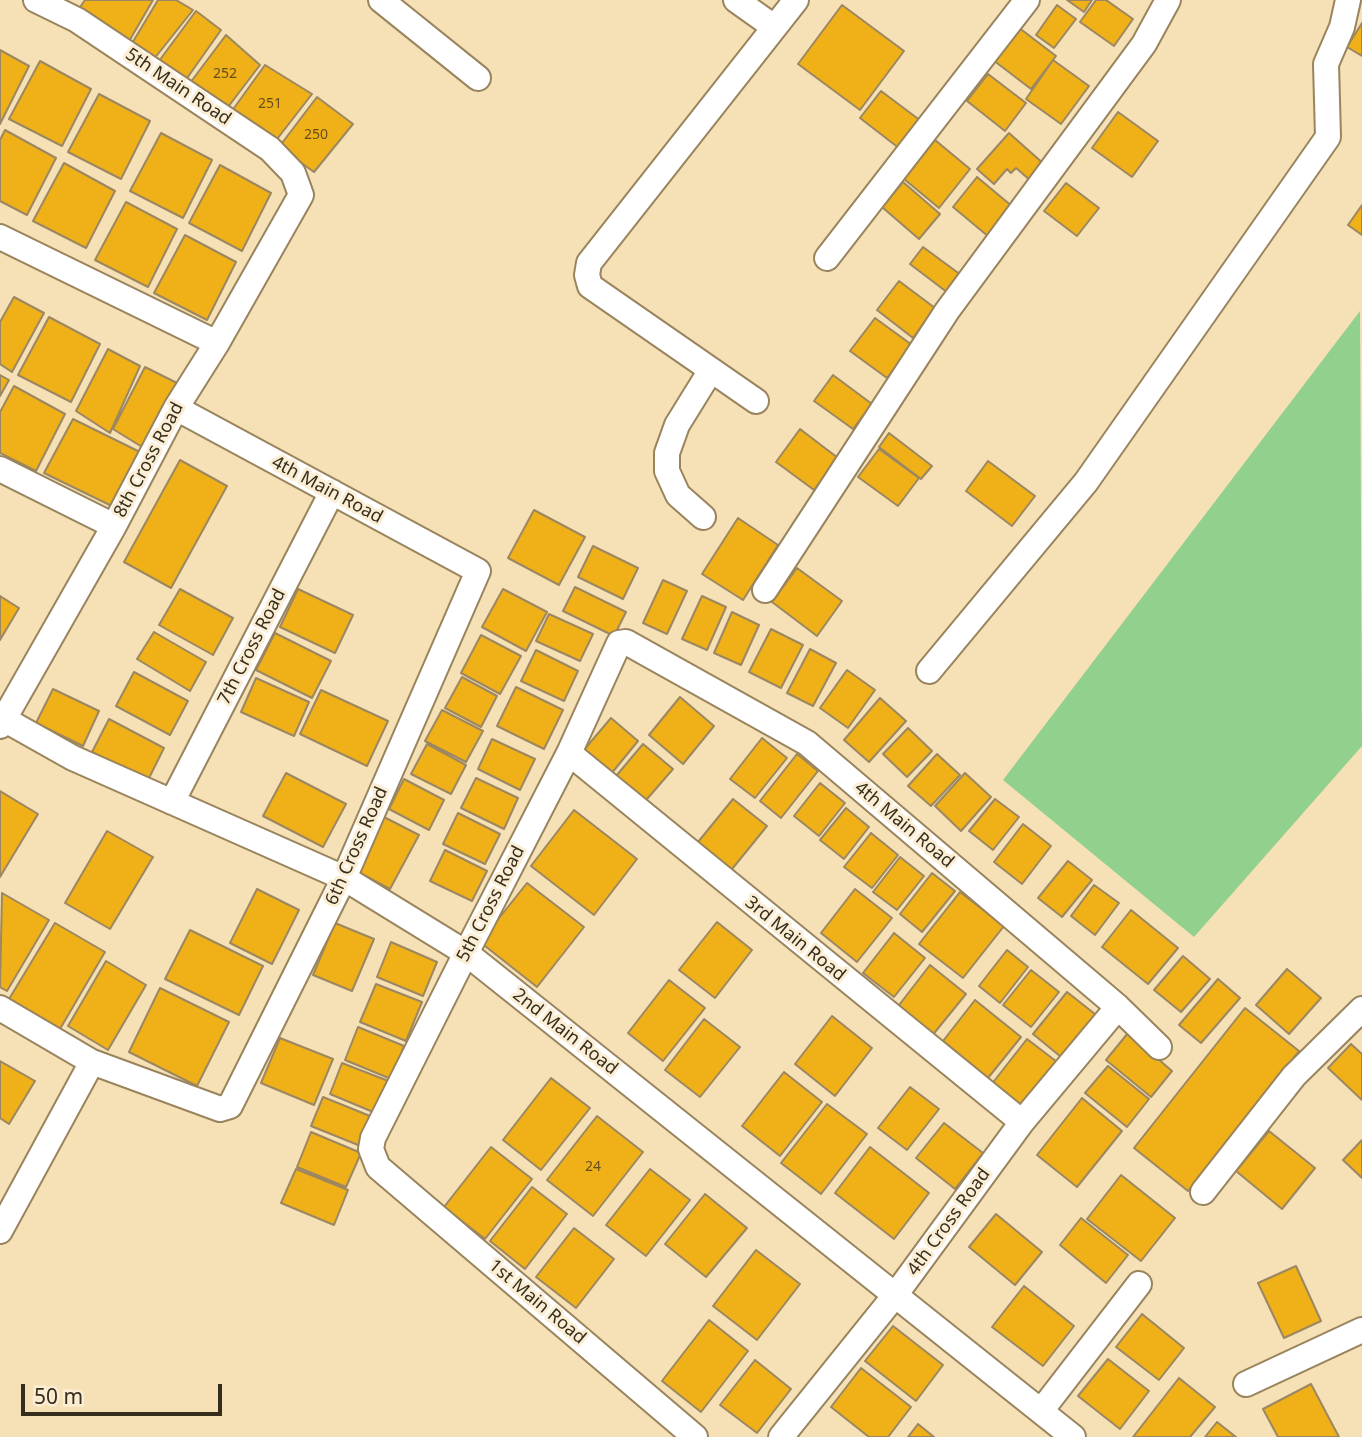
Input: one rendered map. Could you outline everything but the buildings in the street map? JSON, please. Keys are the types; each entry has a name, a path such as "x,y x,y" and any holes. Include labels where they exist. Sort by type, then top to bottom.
{"street":[{"name":"5th Main Road","path":"36,0 77,20 270,149 293,173 301,195"},
{"path":"381,0 478,78"},
{"path":"736,0 774,27"},
{"path":"756,401 590,286 587,275 589,263 796,0"},
{"path":"827,258 1027,0"},
{"path":"765,590 947,311 1144,44 1168,0"},
{"path":"929,671 1086,482 1328,137 1326,64 1342,27 1348,0"},
{"name":"8th Cross Road","path":"1,721 114,527 176,408 217,343 301,195"},
{"path":"0,237 217,343"},
{"path":"703,517 678,495 667,471 667,453 677,425 711,370"},
{"name":"4th Main Road","path":"176,408 478,571"},
{"path":"0,469 114,527"},
{"name":"7th Cross Road","path":"172,802 332,492"},
{"name":"6th Cross Road","path":"92,1062 220,1109 230,1106 236,1099 344,877 478,571"},
{"name":"4th Main Road","path":"622,641 807,743 1118,1007 1159,1047"},
{"name":"5th Cross Road","path":"378,1167 372,1155 373,1138 569,753 622,641"},
{"name":"2nd Main Road","path":"1,721 73,758 344,877 466,953 1041,1410 1067,1435"},
{"name":"3rd Main Road","path":"569,753 1022,1122"},
{"name":"4th Cross Road","path":"781,1437 896,1294 1022,1122 1118,1007"},
{"path":"0,1008 92,1062 0,1231"},
{"path":"1203,1192 1294,1076 1358,1019"},
{"name":"1st Main Road","path":"378,1167 695,1437"},
{"path":"1041,1410 1139,1284"},
{"path":"1246,1384 1362,1330"}],"green space":[{"path":"1360,311 1362,746 1194,937 1003,780"}]}
